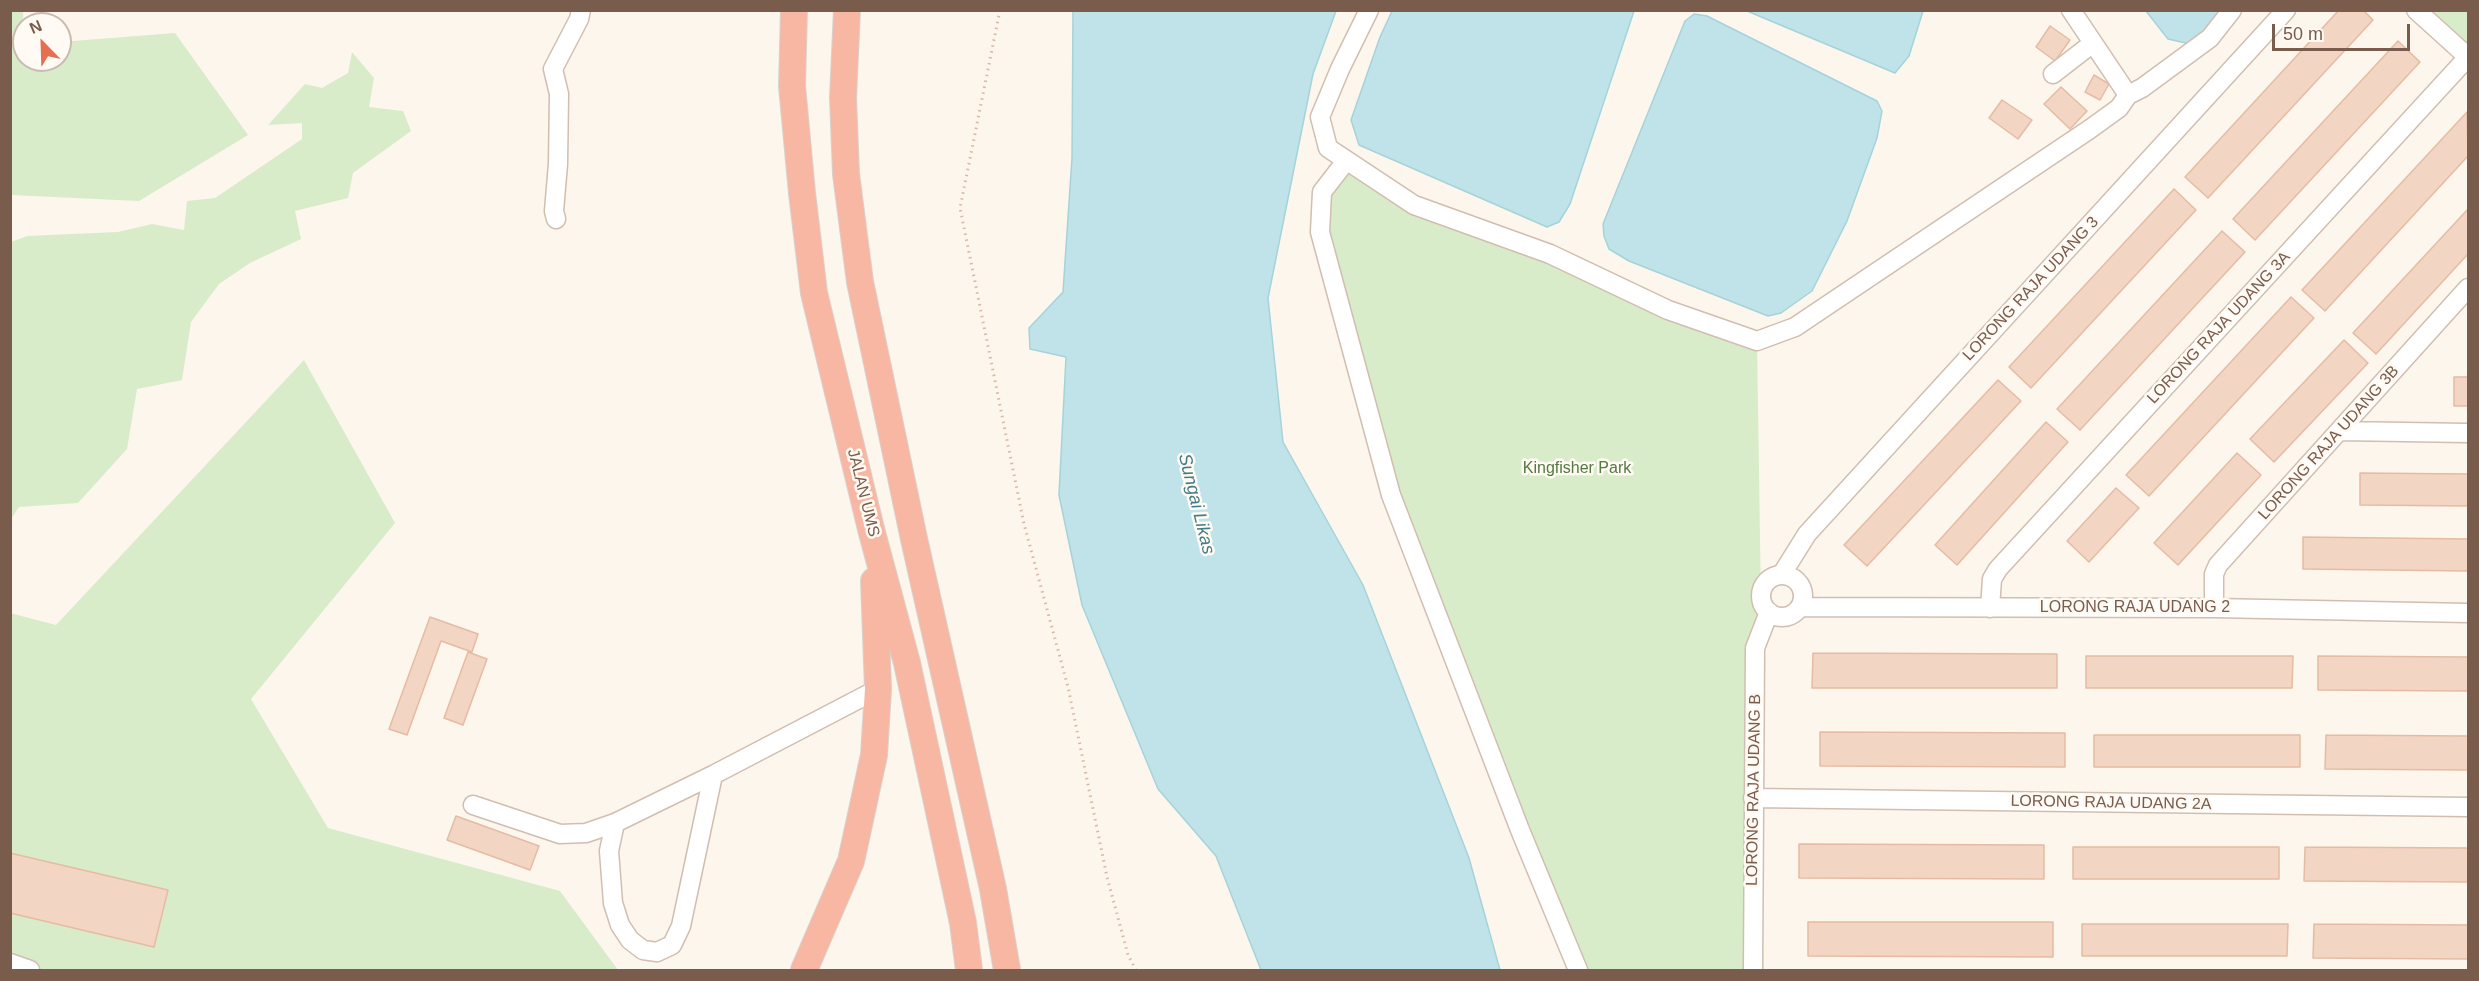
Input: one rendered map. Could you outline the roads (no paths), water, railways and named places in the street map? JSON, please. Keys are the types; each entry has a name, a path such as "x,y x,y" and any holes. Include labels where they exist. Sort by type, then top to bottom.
{"highway":[{"name":"JALAN UMS","path":"794,10 792,86 814,293 925,741 963,923 969,970"},
{"path":"847,10 843,98 846,174 860,282 914,539 993,889 1007,970"},
{"path":"804,970 851,861 874,755 878,688 871,529"}],"street":[{"path":"556,219 554,212 558,164 559,94 554,69 579,19 581,10"},
{"path":"1369,10 1340,69 1320,117 1328,148 1414,205 1550,254 1668,310 1757,341 1795,327 2090,129 2119,108 2128,95 2142,88 2210,38 2232,10"},
{"path":"2071,10 2128,95"},
{"name":"LORONG RAJA UDANG 3","path":"1782,574 1807,534 2286,10"},
{"path":"2416,10 2468,57"},
{"path":"2053,74 2093,43"},
{"name":"LORONG RAJA UDANG 3A","path":"1990,608 1992,579 1998,569 2468,57"},
{"path":"1346,161 1322,192 1320,232 1391,495 1515,819 1578,970"},
{"name":"LORONG RAJA UDANG 3B","path":"2214,608 2214,574 2218,566 2469,288"},
{"path":"2341,431 2469,433"},
{"path":"1782,574 1796,579 1804,592 1801,607 1792,615 1780,617 1769,612 1761,602 1762,589 1769,578 1782,574"},
{"name":"LORONG RAJA UDANG 2","path":"1801,607 2214,608 2469,614"},
{"name":"LORONG RAJA UDANG B","path":"1753,970 1755,648 1769,612"},
{"path":"473,805 560,834 586,832 615,823 713,775 878,688"},
{"path":"615,823 609,851 613,903 620,925 630,939 644,950 657,952 672,945 681,926 713,775"},
{"name":"LORONG RAJA UDANG 2A","path":"1753,798 2469,807"},
{"path":"10,963 30,970"}],"water":[{"name":"Sungai Likas","path":"1073,11 1336,11 1313,74 1268,298 1283,442 1363,585 1469,858 1500,970 1261,970 1216,856 1158,789 1082,605 1059,495 1066,357 1030,349 1029,328 1063,292 1072,158"},
{"path":"1392,11 1634,11 1570,204 1559,222 1547,227 1359,145 1351,120 1380,37"},
{"path":"1747,11 1923,11 1909,56 1895,73"},
{"path":"2146,11 2226,11 2204,37 2190,44 2168,39"},
{"path":"1694,14 1707,16 1877,101 1882,111 1877,138 1847,221 1812,291 1781,313 1768,316 1629,261 1609,249 1604,236 1603,224 1685,21"}],"park label":[{"name":"Kingfisher Park","path":"1577,469"}]}
